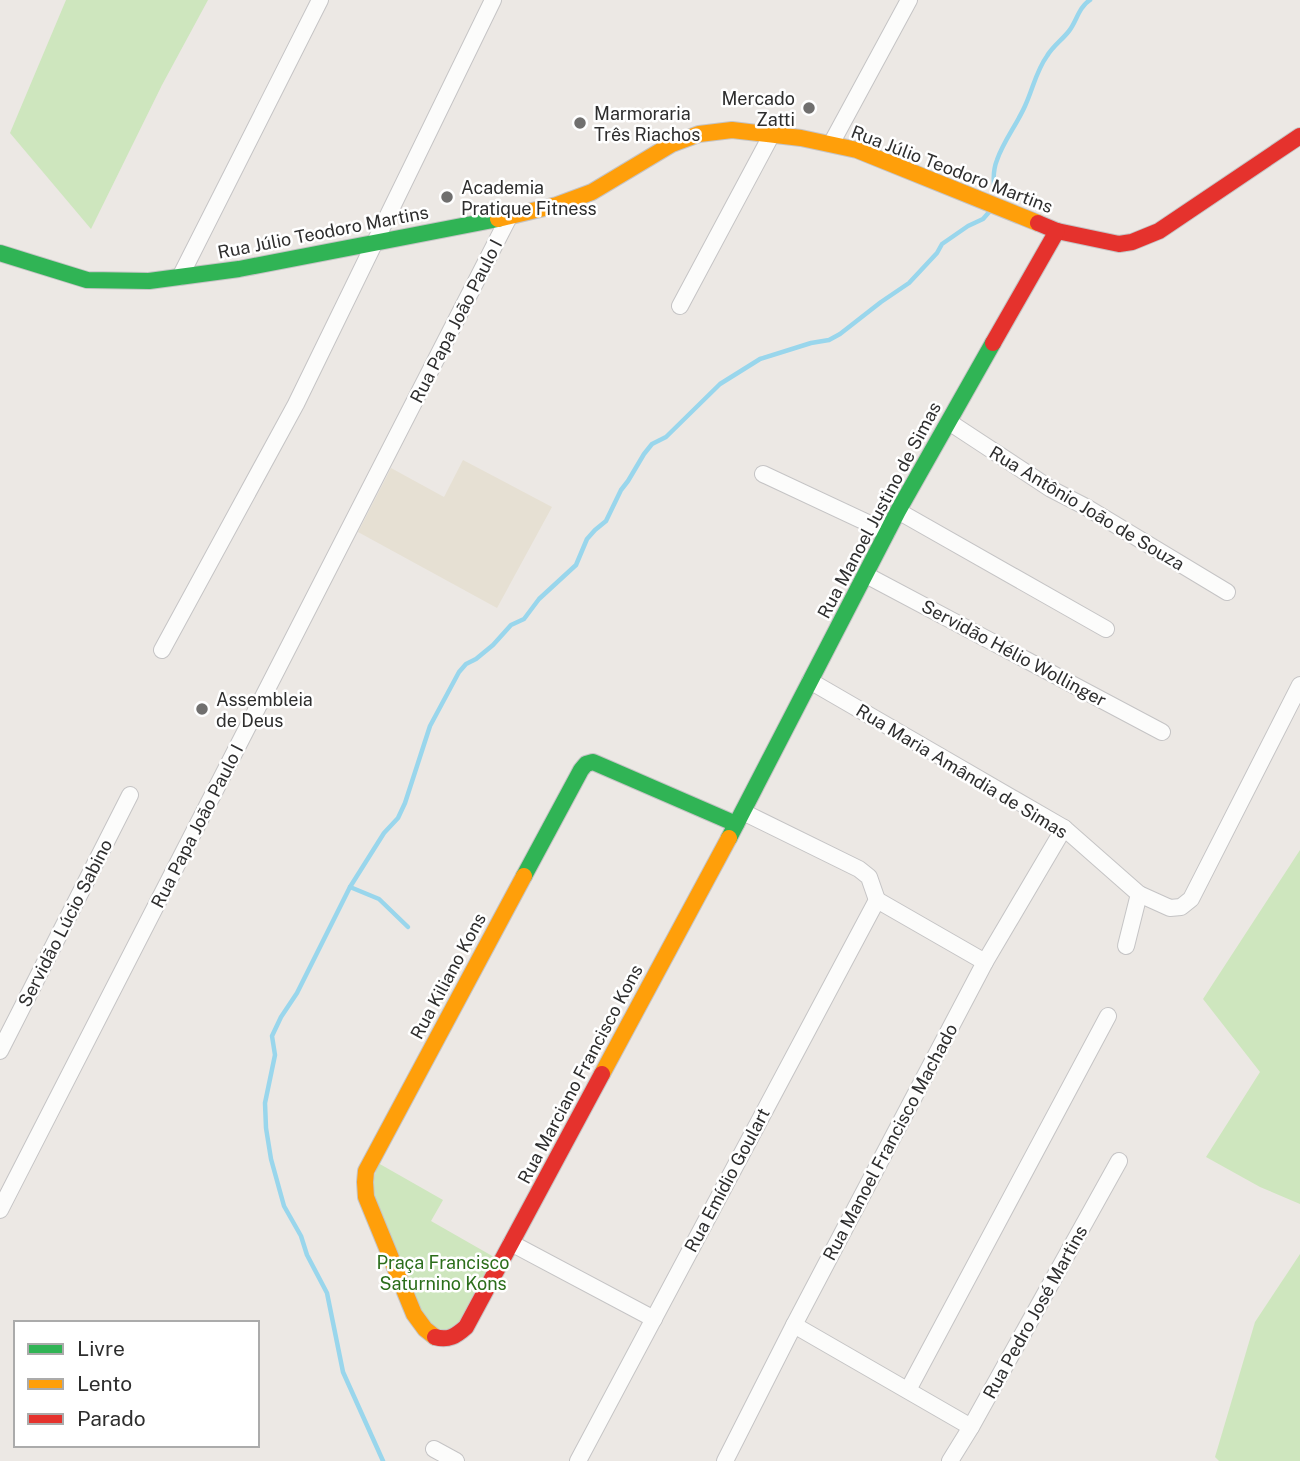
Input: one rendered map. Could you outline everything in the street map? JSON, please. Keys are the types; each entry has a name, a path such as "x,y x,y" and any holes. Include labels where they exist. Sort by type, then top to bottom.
{"street":[{"path":"180,277 320,0"},
{"path":"162,650 296,404 493,0"},
{"path":"831,144 909,0"},
{"name":"Rua Júlio Teodoro Martins","path":"0,253 87,280 128,282 239,269 509,217 557,205 592,192 672,144 699,134 732,130 772,134 857,150 1057,230 1119,244 1147,237 1169,224 1300,135"},
{"path":"680,306 772,134"},
{"name":"Rua Papa João Paulo I","path":"0,1210 509,217"},
{"name":"Rua Manoel Justino de Simas","path":"739,818 898,511 1057,230"},
{"name":"Rua Antônio João de Souza","path":"948,422 1051,489 1086,507 1227,592"},
{"path":"763,474 887,532"},
{"path":"898,511 1106,629"},
{"name":"Servidão Hélio Wollinger","path":"866,575 1161,732"},
{"name":"Rua Maria Amândia de Simas","path":"810,681 1064,828 1139,894 1170,908 1181,907 1191,899 1300,685"},
{"name":"Rua Kiliano Kons","path":"453,1338 436,1338 429,1334 414,1314 366,1197 364,1177 581,770 586,764 593,762 739,818"},
{"name":"Servidão Lúcio Sabino","path":"0,1051 130,795"},
{"path":"739,818 842,859 869,877 877,900 985,962"},
{"name":"Rua Marciano Francisco Kons","path":"453,1338 466,1327 739,818"},
{"name":"Rua Manoel Francisco Machado","path":"725,1461 985,962 1064,828"},
{"path":"1126,946 1139,894"},
{"name":"Rua Emídio Goulart","path":"578,1461 877,900"},
{"path":"908,1390 1108,1016"},
{"name":"Rua Pedro José Martins","path":"950,1461 1119,1161"},
{"path":"511,1243 654,1319"},
{"path":"794,1325 971,1427"},
{"path":"434,1449 456,1461"}],"shaded area":[{"path":"463,460 552,507 497,608 358,532 391,468 444,497"}],"green space":[{"path":"66,0 208,0 162,85 91,229 10,133"},
{"path":"1300,850 1300,1204 1260,1187 1206,1157 1260,1072 1203,999"},
{"name":"Praça Francisco Saturnino Kons","path":"378,1163 443,1200 431,1221 494,1257 461,1322 446,1333 425,1321 370,1193"},
{"path":"1300,1254 1300,1461 1219,1461 1215,1457 1255,1322"}],"waterway":[{"path":"995,192 997,160 1025,106 1040,68 1049,52 1069,31 1090,0"},
{"path":"383,1461 343,1372 327,1293 284,1206 271,1159 265,1103 275,1055 272,1036 281,1017 297,993 350,887 384,833 398,818 430,726 459,672 493,645 511,625 524,619 539,599 576,565 587,539 606,521 621,490 652,444 666,437 720,384 760,359 829,340 840,334 909,283 942,244 983,219 990,211"},
{"path":"350,887 379,899 408,927"}],"traffic: fast":[{"path":"0,253 87,280 149,281 239,269 498,219"},
{"path":"729,838 898,511 993,343"},
{"path":"524,876 581,770 586,764 593,762 736,824"}],"traffic: slow":[{"path":"498,219 557,205 592,192 672,144 699,134 732,130 801,138 857,150 1038,223"},
{"path":"602,1074 729,838"},
{"path":"435,1337 414,1314 366,1197 366,1171 524,876"}],"traffic: jam":[{"path":"1038,223 1057,231 1119,244 1132,242 1159,231 1300,136"},
{"path":"993,343 1057,231"},
{"path":"435,1337 452,1337 466,1327 602,1074"}],"place":[{"name":"Mercado Zatti","path":"809,108"},
{"name":"Marmoraria Três Riachos","path":"580,123"},
{"name":"Academia Pratique Fitness","path":"447,197"},
{"name":"Assembleia de Deus","path":"202,709"}]}
